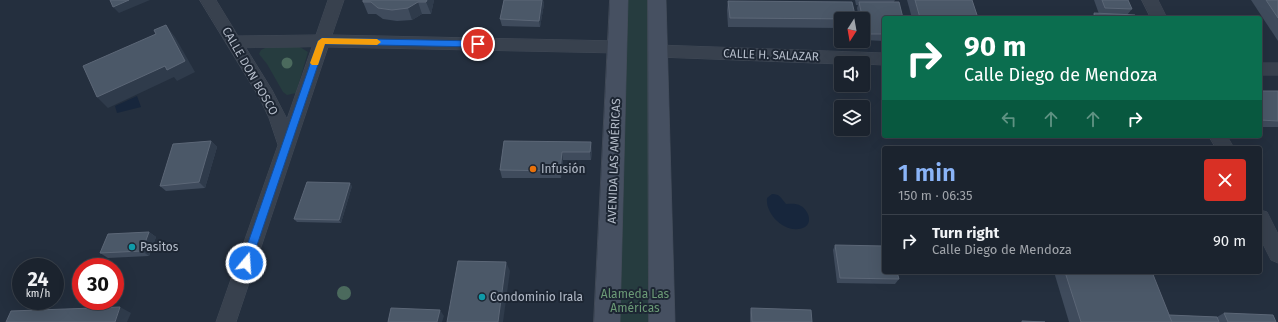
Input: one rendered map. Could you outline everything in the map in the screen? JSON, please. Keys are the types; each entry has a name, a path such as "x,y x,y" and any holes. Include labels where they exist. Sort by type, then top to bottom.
{"street":[{"name":"CALLE DON BOSCO","path":"208,0 235,42 269,101 278,118 286,144"},
{"path":"226,322 336,0"},
{"name":"AVENIDA LAS AMÉRICAS","path":"606,322 619,0"},
{"path":"657,0 662,322"},
{"path":"1150,0 1158,16"},
{"path":"235,42 322,41 618,47"},
{"name":"CALLE H. SALAZAR","path":"658,51 882,59"},
{"path":"1262,69 1278,69"},
{"path":"1262,222 1278,254"}],"green space":[{"name":"Alameda Las Américas","path":"622,0 652,0 655,322 614,322"},
{"path":"267,47 300,47 308,52 296,93 287,95 283,92 267,64 259,54 261,50"}],"water":[{"path":"137,96 141,107 117,113 115,106"},
{"path":"772,194 779,196 786,204 797,204 804,208 809,216 809,222 807,225 798,229 791,229 778,222 773,217 767,204 767,198"}],"building":[{"path":"110,0 129,0 113,7"},
{"path":"363,0 427,0 426,2 418,2 408,8 392,10 378,8 371,2 363,2"},
{"path":"504,0 542,0 539,21 500,19"},
{"path":"915,0 972,0 977,16 919,16"},
{"path":"1102,0 1128,0 1132,9 1105,8"},
{"path":"1266,0 1278,0 1278,18"},
{"path":"728,1 852,2 854,12 834,12 834,19 730,18"},
{"path":"859,2 899,2 902,16 882,16 882,34 870,34 870,12 861,12"},
{"path":"1094,13 1135,16 1095,16"},
{"path":"166,25 185,61 167,70 165,66 97,97 83,66 156,34 154,30"},
{"path":"1262,91 1278,91 1278,121 1262,120"},
{"path":"211,141 199,182 160,186 173,144"},
{"name":"Infusión","path":"504,141 591,142 590,152 562,152 560,171 500,170"},
{"path":"307,182 350,183 339,220 294,219"},
{"path":"149,232 142,251 100,253 108,234"},
{"path":"835,245 882,246 882,274 898,274 899,279 840,278"},
{"name":"Condominio Irala","path":"458,261 506,262 498,322 447,322"},
{"path":"1066,274 1153,274 1172,322 1081,322"},
{"path":"391,308 440,310 437,322 388,322"},
{"path":"751,308 811,310 812,322 752,322"},
{"path":"64,309 119,310 115,322 6,322 11,311"},
{"path":"1224,313 1273,315 1276,322 1228,322"},
{"path":"1169,315 1217,317 1219,322 1172,322"},
{"path":"1022,321 1045,322 1022,322"}],"slow traffic":[{"path":"315,63 322,41 377,42"}],"place":[{"name":"Infusión","path":"533,169"},
{"name":"Pasitos","path":"132,247"},
{"name":"Condominio Irala","path":"482,297"}],"route":[{"path":"246,263 322,41 478,44"}]}
